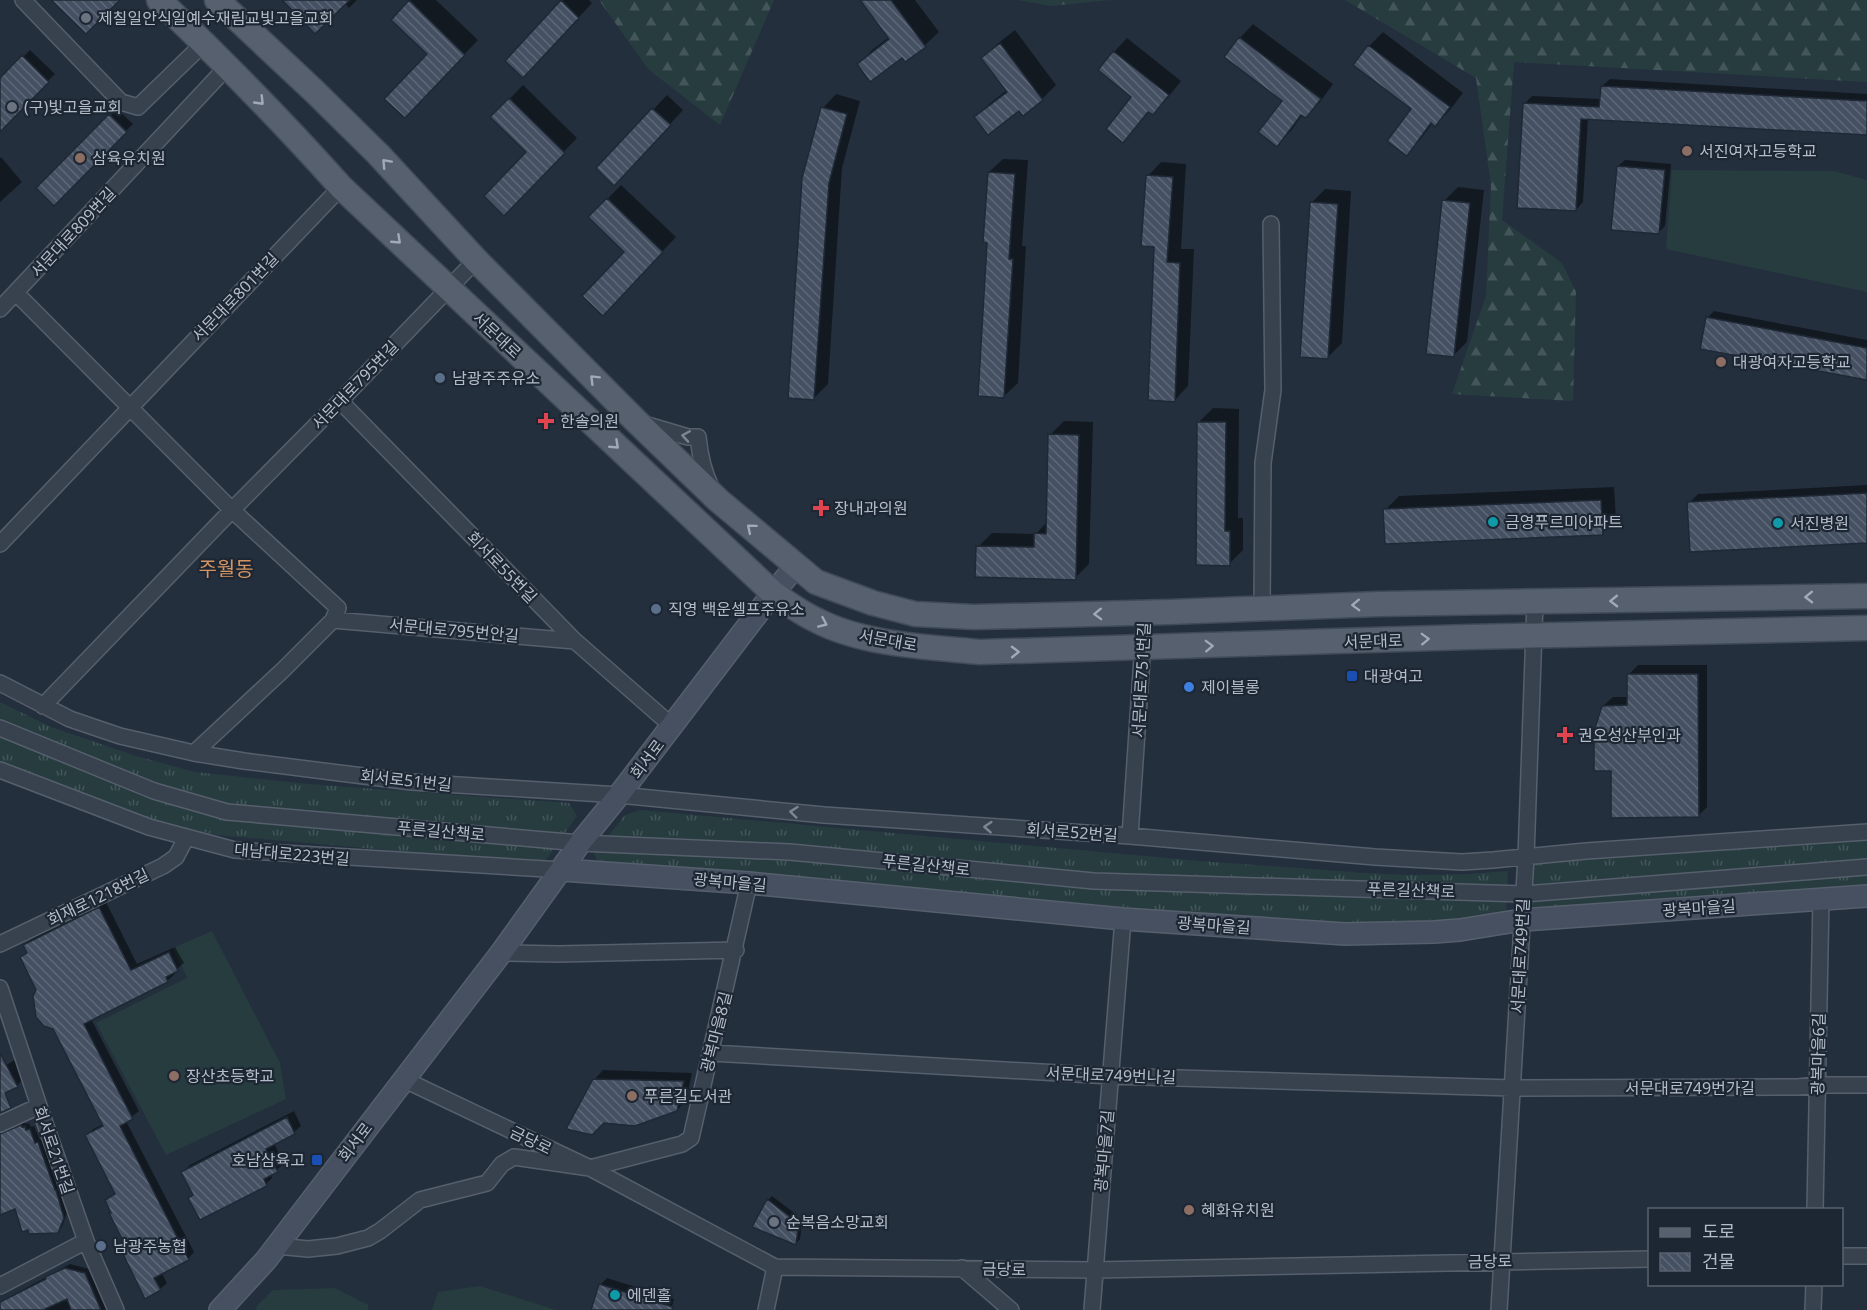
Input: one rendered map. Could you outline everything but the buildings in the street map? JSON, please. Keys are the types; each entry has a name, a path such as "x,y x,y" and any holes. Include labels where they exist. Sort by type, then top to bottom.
{"main road":[{"name":"서문대로","path":"159,0 298,139 341,187 773,593 817,621 840,630 911,645 980,652 1867,627"},
{"name":"서문대로","path":"217,0 378,154 476,260 718,500 816,582 873,603 915,614 974,617 1379,604 1867,596"}],"street":[{"path":"24,0 121,102 138,107 204,43"},
{"name":"서문대로809번길","path":"0,309 227,67"},
{"name":"서문대로801번길","path":"0,544 341,187"},
{"path":"1262,609 1263,463 1273,390 1271,224"},
{"name":"서문대로795번길","path":"43,706 476,260"},
{"path":"16,293 232,510 338,608 333,620 194,753"},
{"name":"회서로55번길","path":"340,401 574,641 672,726"},
{"name":"회서로","path":"220,1310 266,1260 501,953 580,843 796,566"},
{"name":"서문대로749번길","path":"1499,1310 1526,857 1535,602"},
{"name":"서문대로751번길","path":"1130,836 1145,613"},
{"name":"서문대로795번안길","path":"333,620 574,641"},
{"name":"회서로51번길","path":"0,683 70,719 120,736 194,753 411,782 619,795"},
{"name":"푸른길산책로","path":"0,728 154,791 227,812 580,843 790,852 1094,881 1524,894 1867,867"},
{"name":"대남대로223번길","path":"0,770 110,813 186,838 235,850 562,870"},
{"name":"회서로52번길","path":"619,795 824,815 1130,836 1425,860 1473,861 1867,832"},
{"name":"회재로1218번길","path":"0,944 163,866 176,857 186,838"},
{"name":"광복마을길","path":"562,870 749,883 1123,919 1345,934 1442,931 1522,920 1867,896"},
{"name":"광복마을8길","path":"590,1168 682,1144 691,1138 736,950 749,883"},
{"name":"광복마을6길","path":"1815,1208 1821,898"},
{"name":"광복마을7길","path":"1092,1310 1123,919"},
{"path":"501,953 736,950"},
{"name":"회서로21번길","path":"0,988 87,1241 116,1310"},
{"name":"서문대로749번나길","path":"711,1053 1110,1076 1512,1088"},
{"name":"금당로","path":"403,1079 590,1168 775,1267 1095,1270 1648,1258"},
{"name":"서문대로749번가길","path":"1512,1088 1867,1085"},
{"path":"0,1124 39,1106"},
{"path":"276,1246 308,1249 337,1246 368,1238 420,1200 487,1183 502,1164 514,1157 590,1168"},
{"path":"0,1286 87,1241"},
{"path":"1843,1256 1867,1256"},
{"path":"766,1310 775,1267"},
{"path":"962,1269 1011,1310"},
{"path":"1813,1310 1814,1286"}],"green space":[{"path":"599,0 774,0 720,125 648,69"},
{"path":"1018,0 1110,0 1051,6"},
{"path":"1345,0 1867,0 1867,82 1514,62 1502,220 1562,263 1576,292 1573,401 1452,394 1486,296 1491,185 1476,78"},
{"path":"1672,170 1834,171 1867,180 1867,292 1666,249"},
{"path":"0,702 51,727 136,756 195,772 308,784 569,803 577,816 543,864 216,835 160,822 113,807 0,761"},
{"path":"640,810 1200,861 1365,873 1408,875 1508,871 1506,913 1422,924 1340,926 597,860 594,854 625,815"},
{"path":"1867,839 1867,887 1530,914 1532,863"},
{"path":"212,931 280,1063 286,1099 166,1155 96,1023 187,978 173,948"},
{"path":"480,1286 556,1310 432,1310 438,1292"},
{"path":"335,1288 368,1305 368,1310 256,1310 257,1306 273,1290"}],"place":[{"name":"제칠일안식일예수재림교빛고을교회","path":"86,18"},
{"name":"(구)빛고을교회","path":"12,107"},
{"name":"서진여자고등학교","path":"1687,151"},
{"name":"삼육유치원","path":"80,158"},
{"name":"대광여자고등학교","path":"1721,362"},
{"name":"남광주주유소","path":"440,378"},
{"name":"한솔의원","path":"546,421"},
{"name":"장내과의원","path":"821,508"},
{"name":"금영푸르미아파트","path":"1493,522"},
{"name":"서진병원","path":"1778,523"},
{"name":"직영 백운셀프주유소","path":"656,609"},
{"name":"대광여고","path":"1352,676"},
{"name":"제이블롱","path":"1189,687"},
{"name":"권오성산부인과","path":"1565,735"},
{"name":"장산초등학교","path":"174,1076"},
{"name":"푸른길도서관","path":"632,1096"},
{"name":"호남삼육고","path":"317,1160"},
{"name":"혜화유치원","path":"1189,1210"},
{"name":"순복음소망교회","path":"774,1222"},
{"name":"남광주농협","path":"101,1246"},
{"name":"에덴홀","path":"615,1295"}],"district":[{"name":"주월동","path":"226,568"}]}
